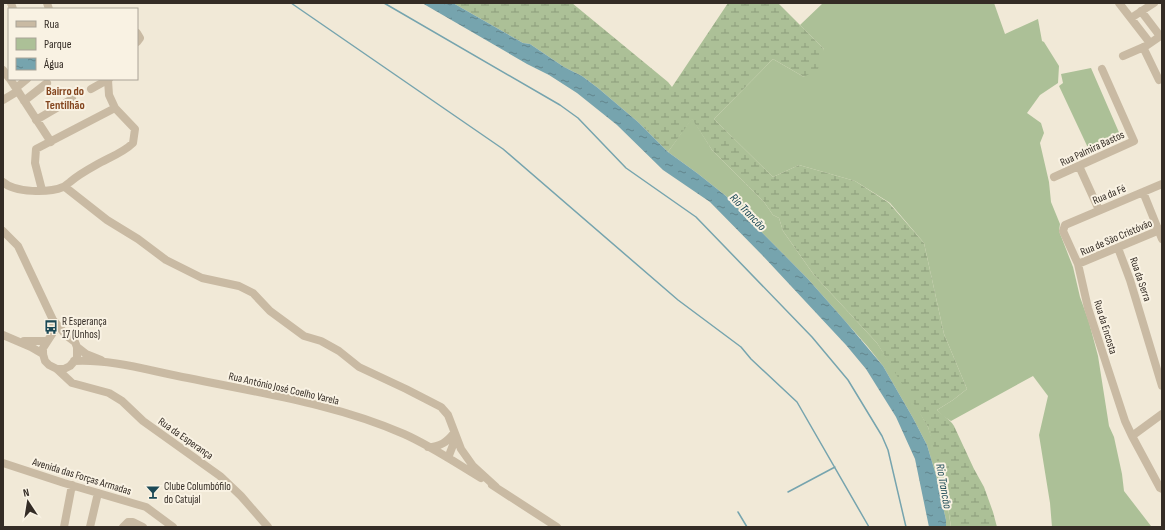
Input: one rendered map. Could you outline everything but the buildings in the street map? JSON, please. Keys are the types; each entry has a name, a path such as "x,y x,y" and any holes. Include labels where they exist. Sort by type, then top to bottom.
{"street":[{"path":"1119,3 1131,18 1146,45 1159,80"},
{"path":"1131,18 1152,3"},
{"path":"1123,56 1161,36 1141,11"},
{"name":"Rua Palmira Bastos","path":"1054,177 1134,141 1102,69"},
{"path":"10,80 51,142"},
{"path":"3,100 17,90 26,80"},
{"path":"91,90 106,80"},
{"path":"3,182 11,188 22,191 65,187 70,181 96,164 128,148 133,143 135,129 115,108 109,95 108,80"},
{"path":"24,101 47,83"},
{"path":"36,120 72,100"},
{"path":"42,190 35,163 36,149 115,108"},
{"path":"1079,166 1099,210"},
{"name":"Rua da Fé","path":"1065,225 1162,184"},
{"path":"65,187 107,220 138,239 166,260 202,278 239,286 253,294 270,311 304,336 321,341 339,351 358,366 441,407 448,415 461,450 473,466 496,487 557,527"},
{"path":"1143,192 1160,230 1162,239"},
{"name":"Rua da Encosta","path":"1065,225 1063,231 1078,264 1088,308 1125,421 1160,488 1162,489"},
{"name":"Rua de São Cristóvão","path":"1078,264 1160,230"},
{"path":"3,231 18,246 53,320 77,347 78,353 72,364 64,369 57,369 49,365 45,361 43,354 43,348 54,331 53,320"},
{"name":"Rua da Serra","path":"1118,248 1130,280 1162,386"},
{"path":"17,340 49,339 61,334 67,336"},
{"path":"3,335 17,340 43,354"},
{"name":"Rua António José Coelho Varela","path":"77,347 86,354 107,362 297,400 349,414 405,434 496,487"},
{"name":"Rua António José Coelho Varela","path":"72,364 107,362"},
{"path":"72,364 73,379 80,385"},
{"name":"Rua da Esperança","path":"57,369 72,383 109,393 122,401 143,421 220,476 268,527"},
{"path":"1132,436 1162,414"},
{"path":"428,447 440,445 448,440 454,433"},
{"path":"448,458 453,446 454,433"},
{"name":"Avenida das Forças Armadas","path":"3,463 146,507 173,527"},
{"path":"64,527 72,485"},
{"path":"90,527 98,493"},
{"path":"126,524 133,522 143,527"}],"green space":[{"path":"453,3 572,3 668,82 672,87 728,3 778,3 824,49 818,69 804,77 773,59 714,119 773,177 799,165 855,181 889,203 924,243 944,334 967,389 937,410 954,426 984,487 997,527 951,527 946,494 928,427 877,343 814,275 783,231 779,218 773,215 764,202 712,150 692,119 668,152 638,122 582,76 564,67 530,44 523,43"},
{"path":"823,3 994,3 1005,34 1038,19 1042,41 1059,66 1058,83 1040,95 1027,113 1041,123 1044,133 1040,143 1049,182 1051,202 1060,224 1059,231 1073,267 1080,297 1089,322 1098,356 1109,426 1114,437 1124,491 1151,526 1052,527 1050,503 1039,435 1048,396 1033,376 951,421 937,410 967,389 944,334 924,243 890,203 855,181 799,165 773,177 714,119 773,59 804,77 824,49 800,25"},
{"path":"1091,68 1121,137 1089,150 1059,86 1063,83 1061,74"},
{"path":"692,118 712,150 764,202 773,215 779,218 783,231 814,275 877,343 906,388 928,427 942,469 951,527 946,527 946,520 936,475 927,445 883,366 808,279 726,196 668,152"}],"water":[{"path":"422,3 453,3 523,43 530,44 564,67 582,76 638,122 668,152 726,196 808,279 883,366 927,445 936,475 946,520 946,527 929,527 915,459 896,417 866,369 846,345 763,256 710,202 663,170 617,125 577,93 549,75 527,64"}],"waterway":[{"path":"291,3 503,149 678,300 741,347 751,359 797,402 869,527"},
{"path":"384,3 560,105 578,118 626,168 696,217 812,337 848,380 882,436 888,450 906,527"},
{"path":"788,492 835,467"},
{"path":"738,512 747,527"}],"place":[{"name":"R Esperança 17 (Unhos)","path":"51,327"},
{"name":"Clube Columbófilo do Catujal","path":"153,492"}],"district":[{"name":"Bairro do Tentilhão","path":"65,98"}],"water label":[{"name":"Rio Trancão","path":"748,212"},
{"name":"Rio Trancão","path":"944,486"}]}
